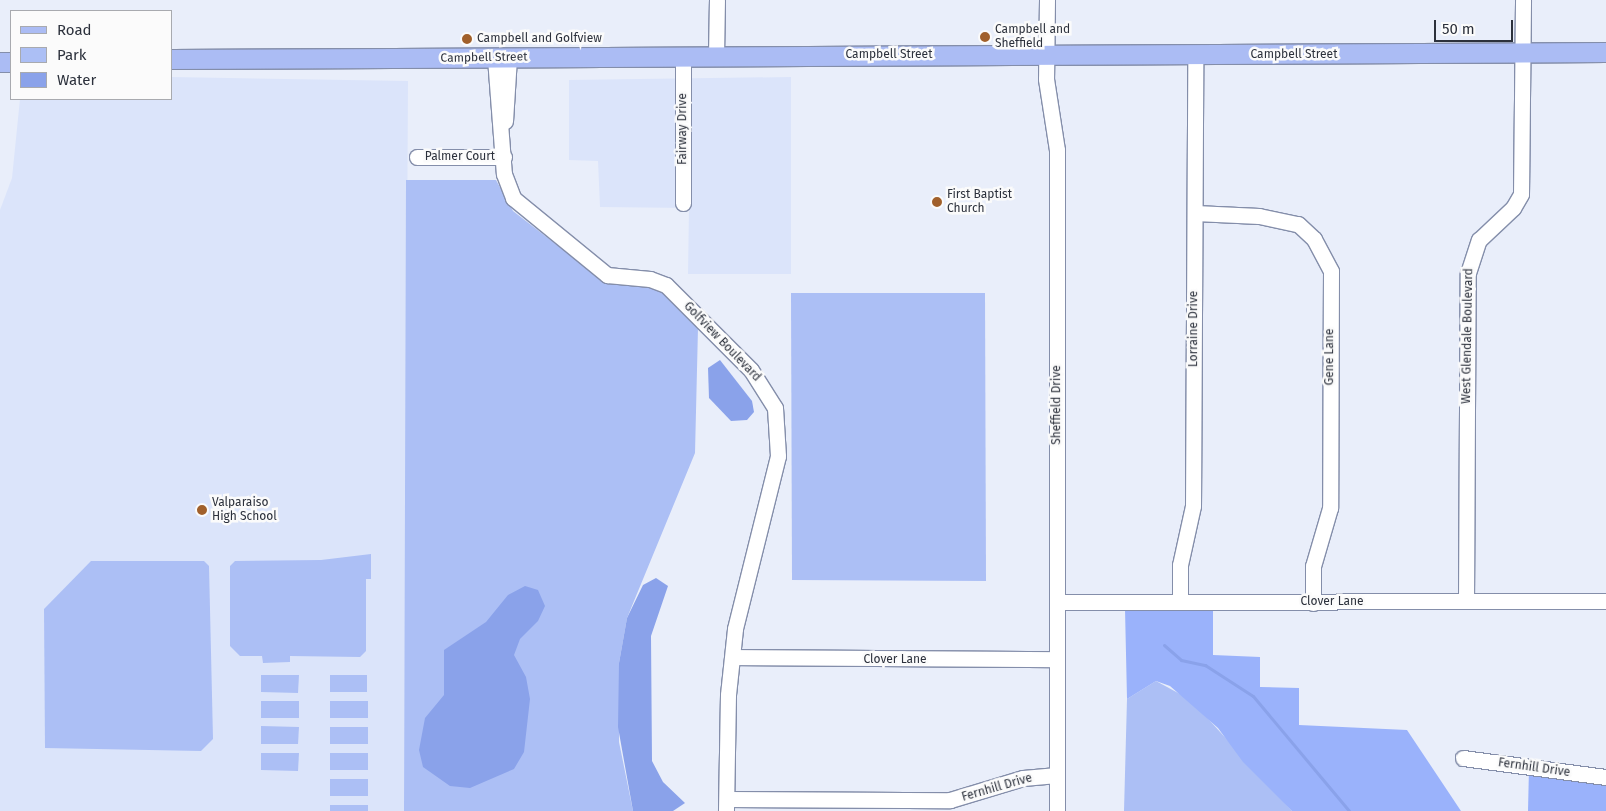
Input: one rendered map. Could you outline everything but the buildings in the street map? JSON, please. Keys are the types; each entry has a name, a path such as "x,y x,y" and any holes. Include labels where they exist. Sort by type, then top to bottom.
{"main road":[{"name":"Campbell Street","path":"172,59 1195,56 1606,52"}],"street":[{"path":"716,56 717,0"},
{"name":"Sheffield Drive","path":"1047,0 1048,100 1057,150 1057,811"},
{"name":"West Glendale Boulevard","path":"1466,601 1468,273 1479,240 1513,208 1521,194 1523,0"},
{"name":"Fairway Drive","path":"683,56 683,203"},
{"name":"Lorraine Drive","path":"1180,601 1180,564 1193,506 1195,56"},
{"name":"Golfview Boulevard","path":"502,58 495,95 503,127 506,186 513,198 607,275 650,279 666,285 751,370 771,398 780,431 778,456 735,629 726,805"},
{"name":"Palmer Court","path":"416,157 504,157"},
{"name":"Gene Lane","path":"1195,213 1259,216 1298,224 1314,239 1331,272 1330,508 1314,566 1313,603"},
{"name":"Clover Lane","path":"1057,602 1606,601"},
{"name":"Clover Lane","path":"733,657 1057,660"},
{"name":"Fernhill Drive","path":"1462,758 1606,777"},
{"name":"Fernhill Drive","path":"726,805 950,800 1023,778 1057,775"}],"shaded area":[{"name":"Valparaiso High School","path":"172,77 408,81 404,811 0,811 0,210 12,178 20,100 172,100"},
{"path":"791,77 791,274 688,274 689,208 600,207 598,161 569,160 569,80"},
{"path":"1125,609 1213,611 1213,655 1260,657 1260,687 1299,688 1299,725 1407,730 1461,811 1292,811 1243,762 1218,728 1170,686 1156,681 1127,699"},
{"path":"1529,768 1606,777 1606,811 1528,811"}],"green space":[{"path":"406,180 496,180 513,211 602,280 659,288 698,328 695,453 627,618 619,663 619,742 633,811 404,811"},
{"path":"791,293 985,293 986,581 792,580"},
{"path":"371,554 371,579 366,579 366,651 360,657 290,656 290,662 263,663 262,656 240,656 230,646 230,566 235,561 321,560"},
{"path":"91,561 204,561 209,566 213,739 201,751 45,748 44,609"},
{"path":"261,675 299,675 298,693 261,692"},
{"path":"330,675 367,675 367,692 330,692"},
{"path":"1156,681 1191,700 1292,811 1124,811 1127,699"},
{"path":"261,701 299,701 299,718 261,718"},
{"path":"330,701 368,701 368,718 330,718"},
{"path":"261,726 299,727 298,744 261,744"},
{"path":"330,727 368,727 368,744 330,744"},
{"path":"261,753 299,753 298,771 261,770"},
{"path":"330,753 368,753 368,770 330,770"},
{"path":"330,779 368,779 368,796 330,796"},
{"path":"330,805 368,805 368,811 330,811"}],"water":[{"path":"720,360 752,401 754,412 747,420 731,421 709,398 708,368"},
{"path":"656,578 668,586 651,636 652,761 663,782 685,803 673,811 633,811 618,727 619,663 627,618 643,585"},
{"path":"525,586 538,590 545,606 538,621 520,639 514,655 526,677 530,699 524,752 514,769 470,788 450,786 423,767 419,750 425,718 444,695 444,650 486,622 508,595"}],"waterway":[{"path":"1164,645 1181,660 1205,665 1253,696 1349,811"}],"place":[{"name":"Campbell and Sheffield","path":"985,37"},
{"name":"Campbell and Golfview","path":"467,39"},
{"name":"First Baptist Church","path":"937,202"},
{"name":"Valparaiso High School","path":"202,510"}]}
